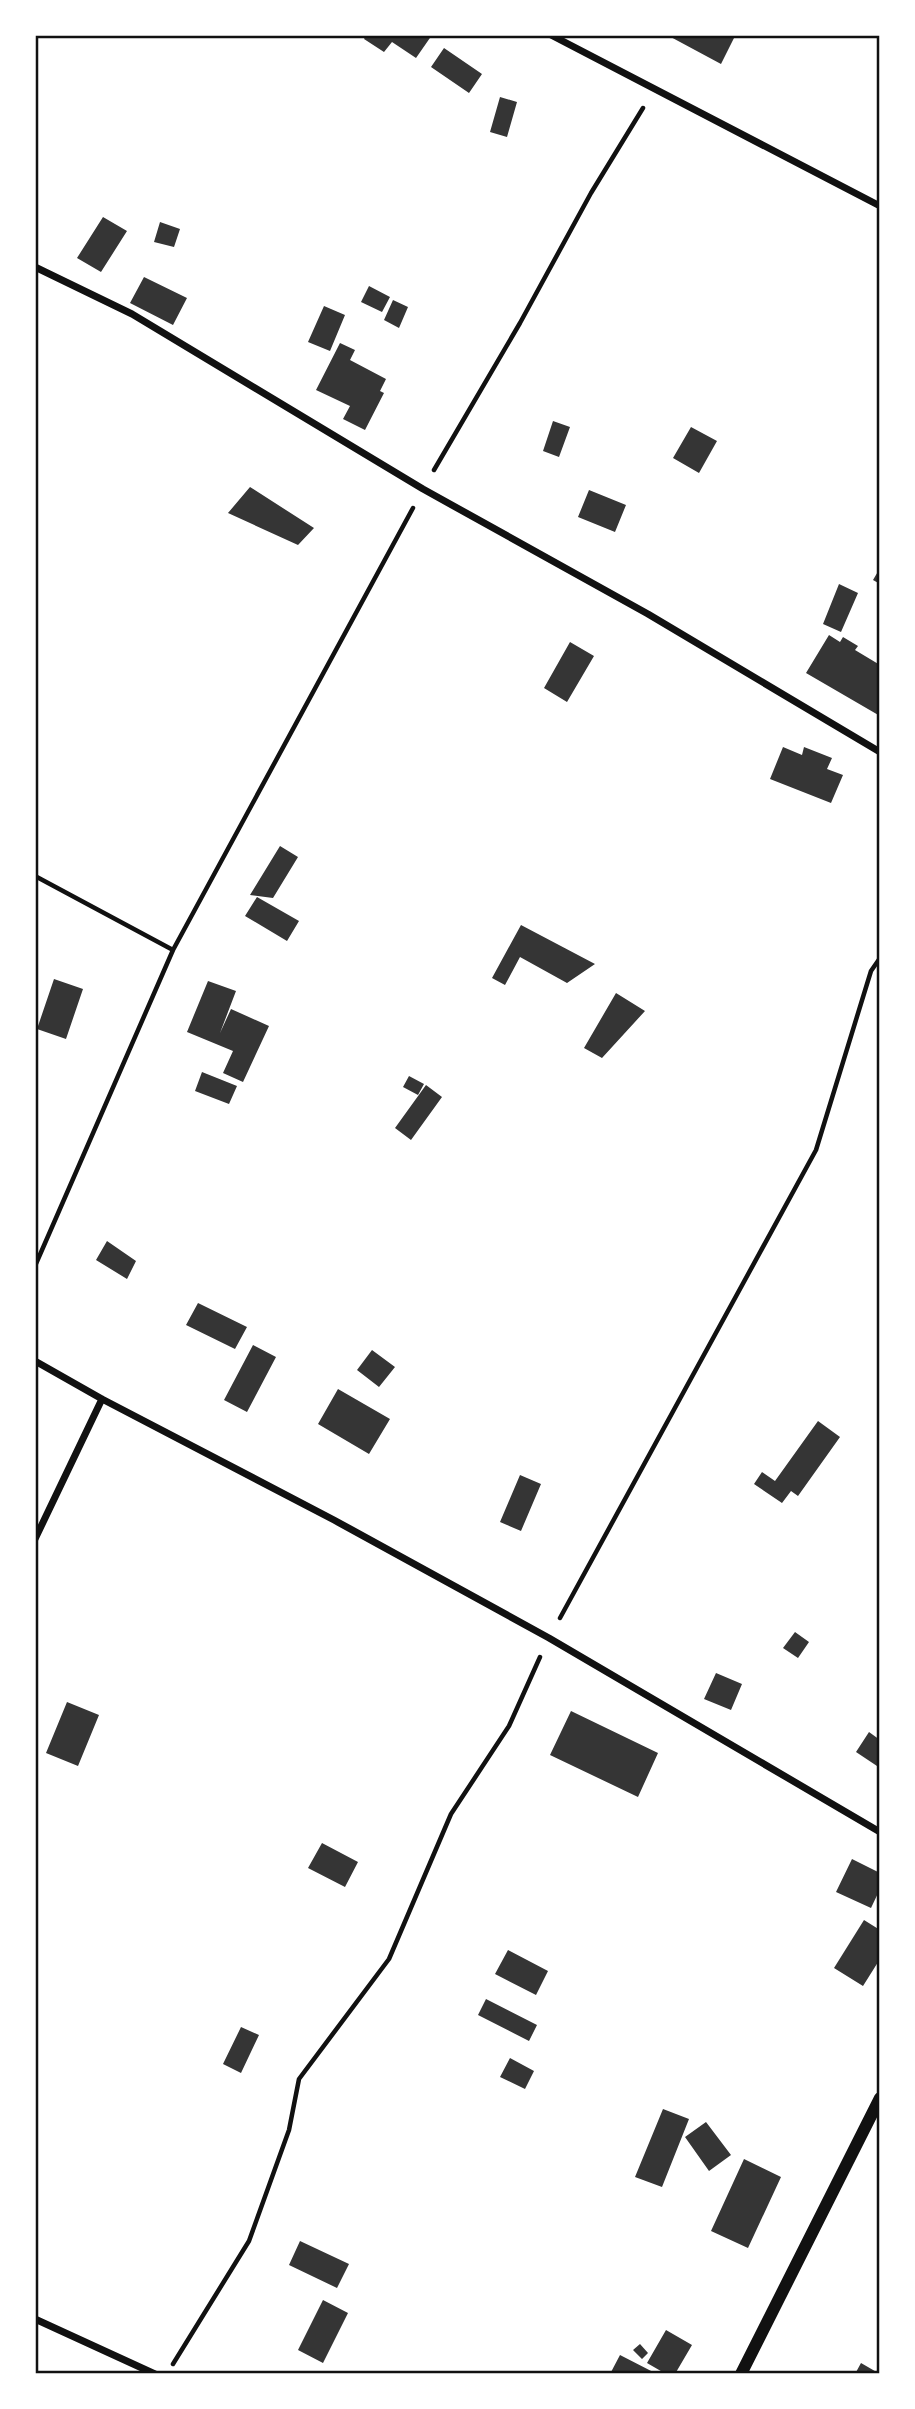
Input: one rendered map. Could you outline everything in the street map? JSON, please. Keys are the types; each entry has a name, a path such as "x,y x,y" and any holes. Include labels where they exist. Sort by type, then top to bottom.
{"street":[{"path":"551,35 880,206"},
{"path":"35,267 132,314 423,489 648,614 880,752"},
{"path":"35,1361 549,1638 880,1832"},
{"path":"35,1539 102,1399"},
{"path":"741,2374 880,2098"},
{"path":"35,2319 155,2374"}],"path":[{"path":"35,1266 173,950 423,489 520,323 590,192 655,88"},
{"path":"35,876 173,950"},
{"path":"167,2374 248,2241 289,2130 299,2080 389,1959 451,1814 509,1726 549,1638 816,1150 871,971 880,958"}],"building":[{"path":"366,35 432,35 416,58 392,42 384,52 364,39"},
{"path":"667,35 728,35 734,38 721,64"},
{"path":"444,48 482,74 469,93 431,67"},
{"path":"500,97 517,102 507,137 490,132"},
{"path":"103,217 127,231 101,272 77,258"},
{"path":"160,222 180,229 174,247 154,242"},
{"path":"144,277 187,298 173,325 130,303"},
{"path":"369,286 390,297 382,312 361,302"},
{"path":"393,300 408,307 399,328 384,320"},
{"path":"324,306 345,315 330,351 308,342"},
{"path":"340,343 355,350 350,360 386,379 380,391 384,393 365,430 343,419 350,406 316,390"},
{"path":"553,421 570,427 559,457 543,451"},
{"path":"691,427 717,441 699,473 673,458"},
{"path":"250,487 314,528 298,545 228,513"},
{"path":"589,490 626,505 615,532 578,517"},
{"path":"880,568 880,584 873,580"},
{"path":"839,584 858,593 841,632 823,624"},
{"path":"829,635 840,642 843,637 858,646 855,650 880,665 880,716 806,673"},
{"path":"570,642 594,656 567,702 544,688"},
{"path":"783,747 802,755 804,747 832,758 827,769 843,775 831,803 770,779"},
{"path":"280,846 298,857 273,898 250,895"},
{"path":"257,897 299,921 287,941 245,916"},
{"path":"521,925 595,964 567,983 520,957 505,985 492,978"},
{"path":"54,979 83,989 66,1039 37,1029"},
{"path":"208,981 236,991 220,1033 231,1009 269,1026 243,1082 223,1073 233,1051 187,1032"},
{"path":"616,993 645,1011 602,1058 584,1048"},
{"path":"202,1072 237,1086 229,1104 195,1091"},
{"path":"409,1076 424,1084 418,1095 403,1087"},
{"path":"426,1085 442,1097 411,1140 395,1128"},
{"path":"107,1241 136,1261 127,1279 96,1260"},
{"path":"198,1303 247,1327 235,1349 186,1325"},
{"path":"253,1345 276,1357 247,1412 224,1400"},
{"path":"372,1350 395,1367 379,1387 357,1370"},
{"path":"338,1389 390,1419 369,1454 318,1424"},
{"path":"818,1421 840,1437 798,1496 791,1491 782,1503 754,1484 762,1472 775,1481"},
{"path":"520,1475 541,1484 521,1531 500,1522"},
{"path":"795,1632 809,1642 798,1658 783,1648"},
{"path":"716,1673 742,1684 731,1710 704,1699"},
{"path":"67,1702 99,1715 78,1766 46,1753"},
{"path":"571,1711 658,1753 638,1797 550,1755"},
{"path":"869,1732 880,1740 880,1768 856,1752"},
{"path":"322,1843 358,1862 345,1887 308,1868"},
{"path":"852,1859 880,1873 880,1889 871,1908 836,1892"},
{"path":"864,1920 880,1930 880,1959 863,1986 834,1968"},
{"path":"508,1950 548,1971 536,1995 495,1974"},
{"path":"486,1999 537,2025 529,2041 478,2015"},
{"path":"241,2027 259,2035 241,2073 223,2064"},
{"path":"510,2058 534,2071 525,2089 500,2077"},
{"path":"663,2109 689,2119 662,2187 635,2177"},
{"path":"706,2122 731,2155 709,2171 685,2137"},
{"path":"744,2159 781,2177 748,2248 711,2231"},
{"path":"300,2241 349,2264 337,2288 289,2265"},
{"path":"323,2300 348,2313 323,2363 298,2350"},
{"path":"666,2330 692,2345 675,2374 666,2374 647,2363"},
{"path":"640,2344 648,2353 642,2359 633,2350"},
{"path":"620,2355 657,2374 610,2374"},
{"path":"861,2363 880,2374 855,2374"}]}
